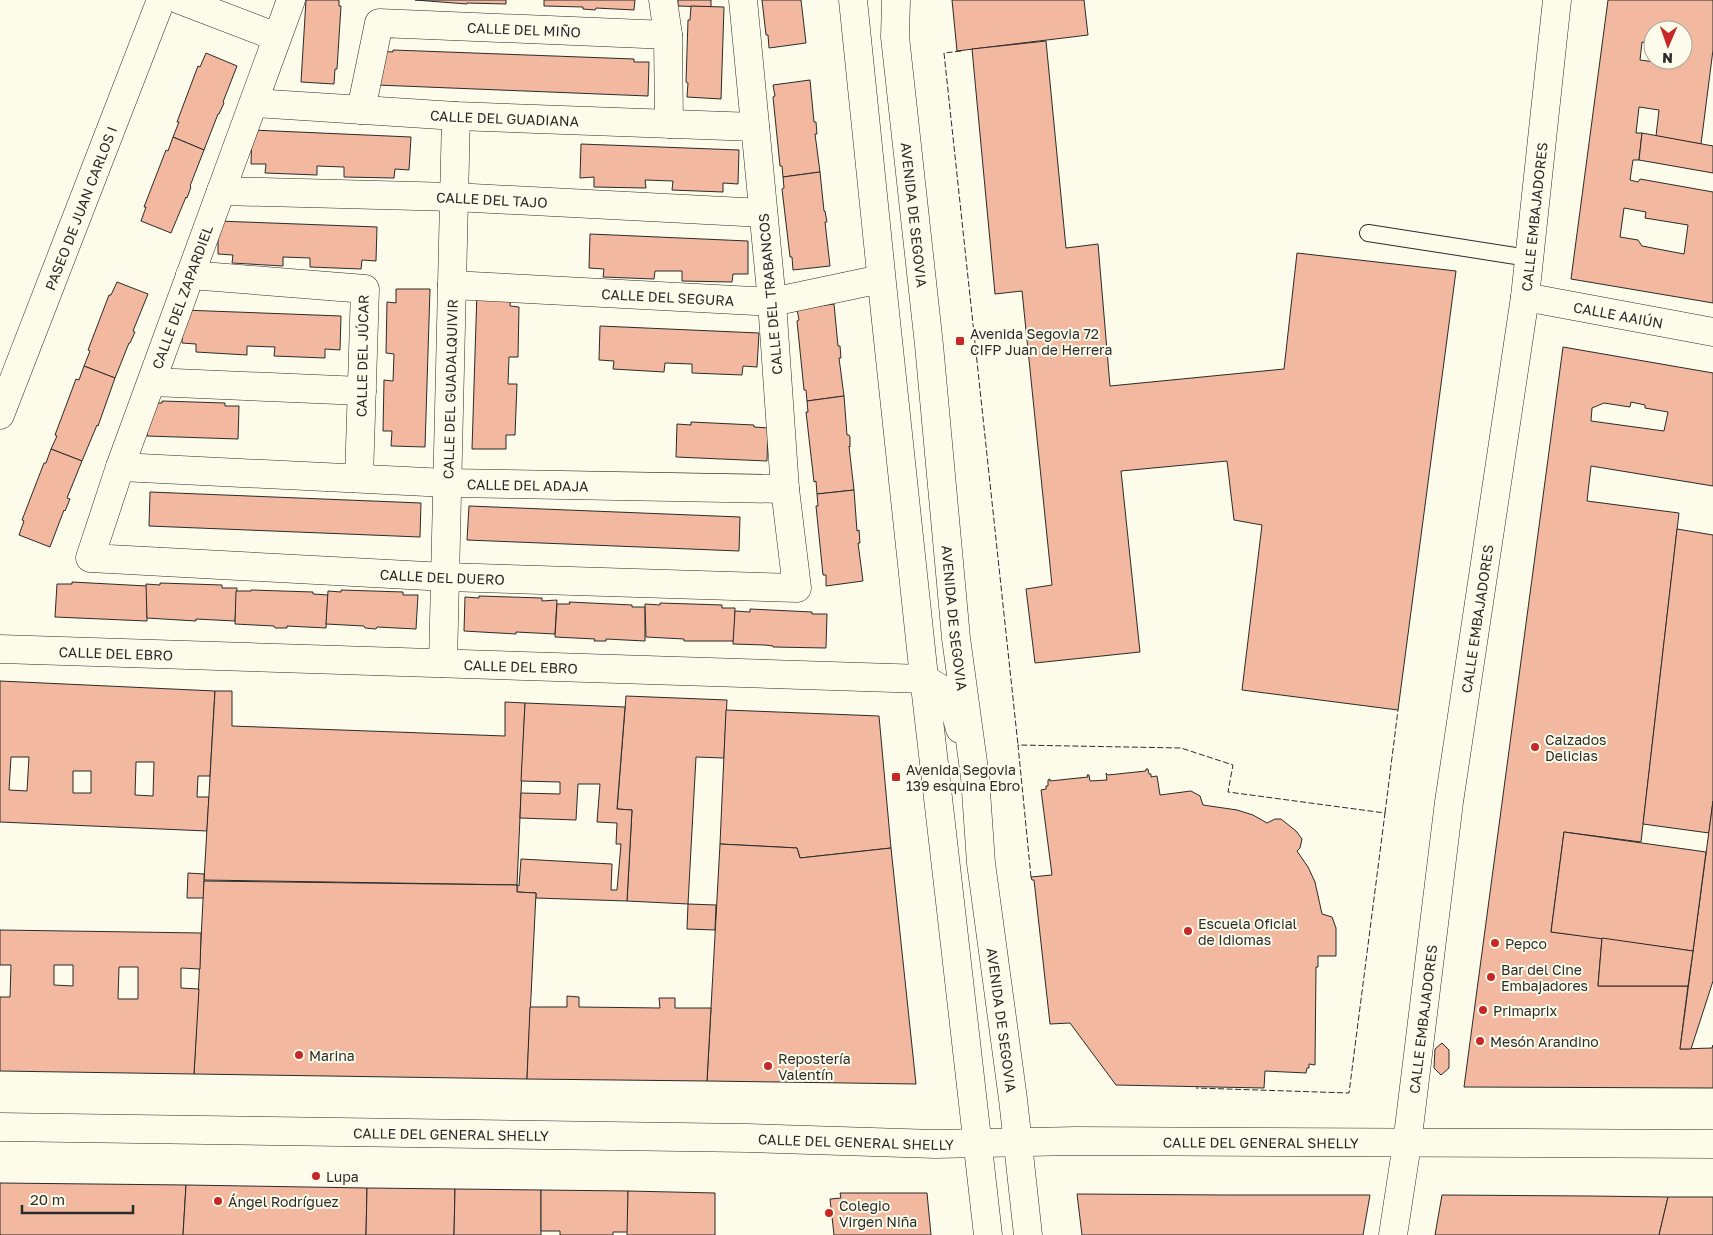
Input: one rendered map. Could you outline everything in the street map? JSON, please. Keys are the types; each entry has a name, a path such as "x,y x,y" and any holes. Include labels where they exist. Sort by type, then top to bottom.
{"street":[{"name":"PASEO DE JUAN CARLOS I","path":"0,415 161,0"},
{"path":"180,0 278,37"},
{"name":"CALLE DEL ZAPARDIEL","path":"90,558 120,466 291,0"},
{"path":"663,0 668,35 669,124"},
{"name":"CALLE DEL TRABANCOS","path":"744,0 772,302 786,489 797,588"},
{"path":"853,0 924,678 988,1235"},
{"name":"AVENIDA DE SEGOVIA","path":"896,0 895,37 929,345 956,638 975,778 981,863 1018,1142 1028,1235"},
{"name":"CALLE EMBAJADORES","path":"1392,1235 1407,1144 1449,802 1525,297 1557,0"},
{"name":"CALLE DEL MIÑO","path":"361,110 382,11 668,35"},
{"name":"CALLE DEL GUADIANA","path":"254,103 456,116 755,127"},
{"name":"CALLE DEL GUADALQUIVIR","path":"444,663 456,116"},
{"name":"CALLE DEL TAJO","path":"221,192 454,196 763,213"},
{"name":"CALLE DEL JÚCAR","path":"190,275 365,289 360,478"},
{"name":"CALLE DEL SEGURA","path":"452,285 772,302 881,279"},
{"name":"CALLE AAIÚN","path":"1525,297 1713,332"},
{"path":"152,382 362,391"},
{"name":"CALLE DEL ADAJA","path":"120,466 447,483 786,489"},
{"name":"CALLE DEL DUERO","path":"90,558 446,577 797,588"},
{"name":"CALLE DEL EBRO","path":"0,649 924,678 950,694 975,778"},
{"name":"CALLE DEL GENERAL SHELLY","path":"0,1127 748,1138 935,1144 1018,1142 1713,1144"}],"lane":[{"path":"1368,233 1529,258"}],"building":[{"path":"306,0 339,0 339,6 341,6 337,69 335,69 334,84 301,82"},
{"path":"415,0 506,0 506,4 467,4"},
{"path":"544,0 635,0 634,10 596,8 595,10 583,9 583,7 544,6"},
{"path":"678,0 711,0 711,7 678,6"},
{"path":"762,0 801,0 806,43 769,48"},
{"path":"952,0 1084,0 1088,35 957,51"},
{"path":"1608,0 1713,0 1713,50 1701,144 1656,136 1659,110 1639,107 1636,133 1642,133 1639,160 1633,160 1630,180 1638,182 1640,179 1713,192 1713,303 1571,279","holes":["1624,208 1646,212 1645,218 1688,225 1684,254 1642,246 1638,240 1620,237"]},
{"path":"691,6 724,7 721,99 687,97 688,20 690,20"},
{"path":"1046,41 1066,248 1098,244 1110,386 1284,369 1297,253 1456,271 1398,710 1242,690 1262,525 1234,520 1227,461 1121,471 1140,652 1035,663 1026,589 1052,585 1022,291 995,294 972,49"},
{"path":"393,50 634,59 634,62 649,62 648,96 377,85 378,51 393,52"},
{"path":"206,53 237,66 204,150 173,137 198,66 200,67"},
{"path":"810,80 820,172 783,177 782,166 780,166 773,85"},
{"path":"252,130 411,137 409,170 395,169 394,178 344,177 344,167 317,166 317,175 265,173 266,164 251,164"},
{"path":"1642,133 1713,146 1713,173 1639,160"},
{"path":"173,137 204,150 187,198 171,233 141,221 146,207 144,207"},
{"path":"581,144 739,150 738,184 723,183 723,192 672,190 673,181 645,180 646,188 594,187 594,177 580,178"},
{"path":"820,172 827,222 825,222 830,266 793,270 782,189 784,188 783,177"},
{"path":"218,221 377,227 376,261 362,260 361,269 310,267 310,258 283,257 283,266 232,263 233,255 218,254"},
{"path":"590,234 748,241 748,274 733,274 732,282 682,281 682,271 655,271 654,279 603,277 604,269 589,268"},
{"path":"117,282 148,294 133,331 135,332 115,378 84,366 90,351 88,350 109,295 111,295"},
{"path":"396,289 430,289 425,447 391,446 392,431 383,431 384,380 393,381 394,354 386,353 387,302 396,303"},
{"path":"477,291 511,292 510,306 519,307 518,357 509,357 508,384 517,384 515,435 506,435 506,449 472,449"},
{"path":"834,304 844,396 807,401 806,390 804,390 797,309"},
{"path":"183,310 341,316 340,350 325,349 325,358 274,356 275,347 247,346 247,355 196,352 196,344 182,343"},
{"path":"600,326 759,333 757,367 743,366 742,375 692,373 692,364 665,363 664,372 613,369 614,361 599,360"},
{"path":"1563,347 1713,373 1713,486 1591,466 1587,501 1679,513 1641,842 1564,832 1551,932 1602,938 1598,986 1688,986 1680,1049 1712,1048 1713,1045 1713,1088 1464,1087","holes":["1631,402 1645,405 1645,408 1668,412 1664,431 1591,421 1592,408 1604,403 1630,407"]},
{"path":"84,366 115,378 98,426 82,461 51,449 76,379 79,380"},
{"path":"844,396 847,435 850,437 849,446 854,490 817,494 806,412 808,412 807,401"},
{"path":"162,401 225,403 225,406 239,406 238,439 147,436 148,403 162,403"},
{"path":"691,422 754,425 754,427 768,428 767,461 676,457 677,424 691,425"},
{"path":"51,449 82,461 67,498 70,499 50,547 19,535 24,521 22,520"},
{"path":"854,490 863,581 826,586 826,575 823,575 816,506 818,506 817,494"},
{"path":"150,492 421,503 420,537 149,526"},
{"path":"469,506 740,517 739,551 467,540"},
{"path":"1677,529 1713,535 1713,801 1709,833 1643,824"},
{"path":"72,582 147,586 147,621 55,617 57,584 72,584"},
{"path":"160,583 222,585 222,588 237,588 235,621 147,618 146,584 160,585"},
{"path":"341,590 403,592 403,595 418,595 416,629 377,627 376,629 365,628 364,626 326,624 328,591 341,592"},
{"path":"236,591 313,592 313,594 328,595 326,628 287,626 287,628 275,628 274,626 235,624"},
{"path":"479,596 542,598 542,601 557,600 555,634 464,631 465,597 479,598"},
{"path":"569,602 645,607 645,641 606,639 606,641 594,641 595,639 555,637 557,604 570,604"},
{"path":"660,603 722,605 722,608 735,608 734,641 684,641 684,639 646,637 645,604 660,605"},
{"path":"750,609 827,614 826,648 733,644 735,611 750,612"},
{"path":"0,681 215,691 210,777 198,776 197,797 209,797 207,831 0,822","holes":["11,757 29,757 27,791 9,790","136,762 154,762 153,796 135,795","73,771 91,771 91,793 73,793"]},
{"path":"215,691 232,691 232,726 505,736 505,702 525,703 517,885 204,880"},
{"path":"626,696 727,700 724,758 696,757 688,904 627,901 632,810 617,809"},
{"path":"525,703 625,707 617,809 632,810 627,901 536,898 536,893 517,892 521,859 612,864 611,890 617,890 621,844 616,844 617,823 597,822 600,784 578,784 576,820 520,818 521,793 560,794 560,782 521,781"},
{"path":"726,710 879,716 891,848 800,858 797,848 720,844"},
{"name":"Escuela Oficial de Idiomas","path":"1148,769 1151,777 1157,776 1160,795 1191,791 1200,796 1203,805 1237,810 1253,815 1267,823 1275,819 1281,819 1296,831 1302,839 1300,848 1297,851 1315,882 1322,914 1332,917 1336,928 1336,956 1318,956 1318,967 1316,967 1315,1065 1309,1064 1306,1073 1265,1071 1264,1088 1116,1085 1070,1023 1050,1024 1034,880 1031,877 1052,875 1041,790 1046,789 1050,779 1050,781 1088,777 1087,775 1089,775 1090,781 1107,780 1106,773 1108,775 1146,771"},
{"path":"1713,801 1713,981 1691,1049 1680,1049"},
{"path":"1564,832 1706,852 1693,951 1551,932"},
{"path":"720,844 797,848 800,858 891,848 916,1084 707,1081"},
{"path":"188,873 204,874 204,898 187,898"},
{"path":"204,881 517,885 517,892 536,893 527,1079 194,1074"},
{"path":"688,904 716,905 715,930 687,929"},
{"path":"0,930 201,933 200,969 181,968 181,988 199,989 194,1074 0,1071 0,997 10,997 11,965 0,965","holes":["54,965 73,965 73,986 54,985","119,967 138,967 138,999 118,999"]},
{"path":"1602,938 1693,951 1688,986 1598,986"},
{"path":"567,996 579,997 579,1007 660,1008 659,998 675,998 675,1008 711,1008 707,1081 527,1079 530,1007 567,1007"},
{"path":"1442,1043 1449,1050 1449,1068 1441,1075 1434,1068 1435,1049"},
{"path":"0,1183 186,1185 183,1235 0,1235"},
{"path":"186,1185 367,1188 366,1235 183,1235"},
{"path":"367,1188 455,1189 454,1235 366,1235"},
{"path":"455,1189 541,1190 541,1235 454,1235"},
{"path":"541,1190 628,1191 628,1232 613,1232 613,1235 560,1235 560,1231 541,1231"},
{"path":"628,1191 715,1193 715,1235 627,1235"},
{"path":"840,1193 927,1193 931,1235 834,1235 830,1199 841,1198"},
{"path":"1077,1194 1370,1195 1363,1235 1082,1235"},
{"path":"1442,1195 1668,1197 1659,1235 1435,1235"},
{"path":"1668,1197 1713,1197 1713,1235 1659,1235"}],"fence":[{"path":"961,51 944,53 1018,745"},
{"path":"1385,813 1398,710"},
{"path":"1031,877 1018,745 1181,748 1233,765 1228,792 1385,813 1349,1093 1196,1088"}],"place":[{"name":"Avenida Segovia 72 CIFP Juan de Herrera","path":"960,341"},
{"name":"Calzados Delicias","path":"1535,747"},
{"name":"Avenida Segovia 139 esquina Ebro","path":"896,777"},
{"name":"Escuela Oficial de Idiomas","path":"1188,931"},
{"name":"Pepco","path":"1495,943"},
{"name":"Bar del Cine Embajadores","path":"1491,977"},
{"name":"Primaprix","path":"1483,1010"},
{"name":"Mesón Arandino","path":"1480,1041"},
{"name":"Marina","path":"299,1055"},
{"name":"Repostería Valentín","path":"768,1066"},
{"name":"Lupa","path":"316,1176"},
{"name":"Ángel Rodríguez","path":"218,1201"},
{"name":"Colegio Virgen Niña","path":"829,1213"}]}
